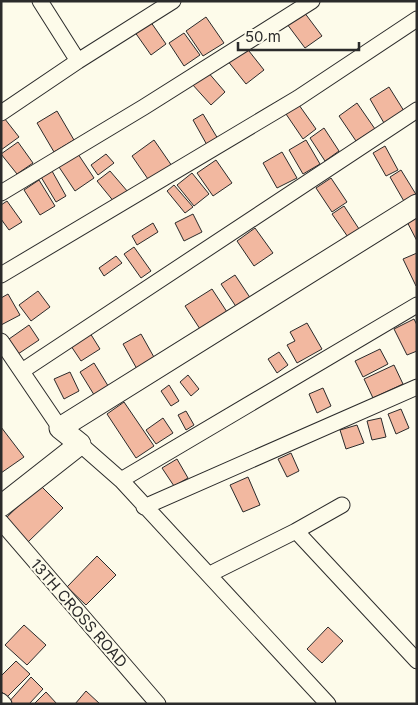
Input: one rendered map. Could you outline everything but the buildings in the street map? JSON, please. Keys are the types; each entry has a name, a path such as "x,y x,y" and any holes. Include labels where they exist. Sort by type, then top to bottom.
{"street":[{"path":"40,1 78,61"},
{"path":"1,113 78,61 173,1"},
{"path":"1,193 144,107 312,1"},
{"path":"1,275 298,98 417,19"},
{"path":"22,372 417,110"},
{"path":"60,428 417,205"},
{"path":"121,480 417,305"},
{"path":"1,341 60,428 121,480 144,507 210,574 328,704"},
{"path":"144,507 417,388"},
{"path":"1,506 80,444"},
{"path":"210,574 296,531 342,505"},
{"name":"13TH CROSS ROAD","path":"1,522 158,704"},
{"path":"296,531 417,661"},
{"path":"1,701 4,704"}]}
